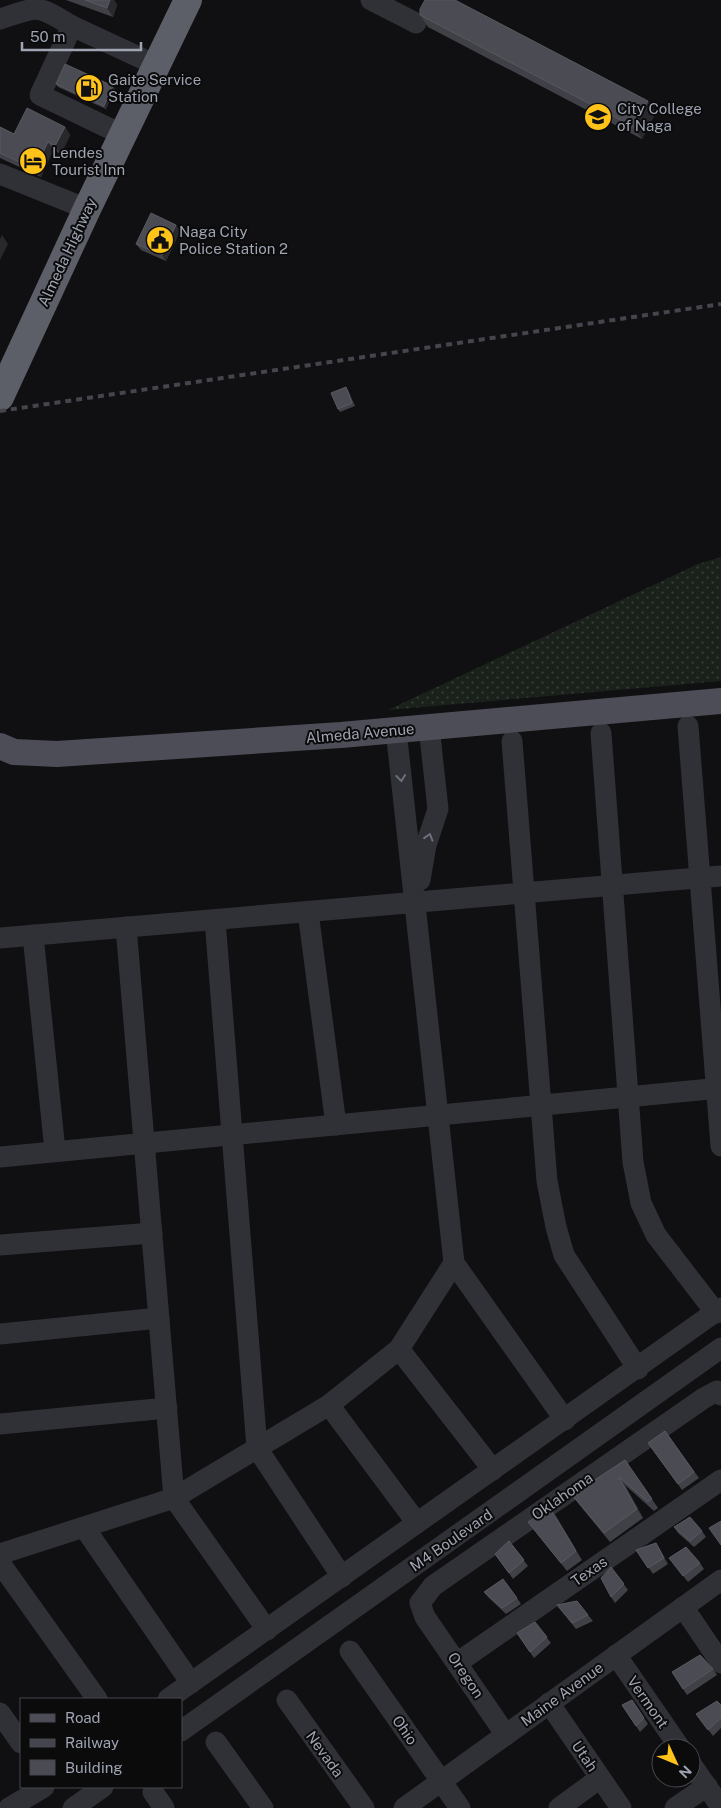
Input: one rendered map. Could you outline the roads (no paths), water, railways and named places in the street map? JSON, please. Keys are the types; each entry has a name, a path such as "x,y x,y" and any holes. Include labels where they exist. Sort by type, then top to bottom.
{"highway":[{"name":"Almeda Highway","path":"0,397 87,209 188,0"}],"main road":[{"name":"Almeda Avenue","path":"0,746 14,752 57,754 396,730 721,701"}],"street":[{"path":"371,0 416,23"},
{"path":"0,19 32,9 44,9 72,26 156,65"},
{"path":"72,26 40,95 123,135"},
{"path":"0,174 87,209"},
{"path":"688,726 719,1088 721,1146"},
{"path":"416,902 426,845 438,809 429,727"},
{"path":"396,730 454,1264 565,1420"},
{"path":"169,1698 719,1310 656,1235 641,1203 633,1162 601,733"},
{"path":"512,741 547,1181 556,1227 564,1255 638,1369"},
{"path":"0,938 721,876"},
{"path":"308,912 336,1124"},
{"path":"215,920 257,1448 342,1577"},
{"path":"126,927 174,1498 267,1630"},
{"path":"32,935 55,1151"},
{"path":"0,1157 719,1088"},
{"path":"0,1245 152,1233"},
{"path":"0,1554 174,1498 329,1405 399,1349 454,1264"},
{"path":"0,1334 159,1318"},
{"name":"M4 Boulevard","path":"182,1730 721,1348"},
{"path":"399,1349 493,1470"},
{"name":"Oklahoma","path":"426,1616 420,1602 433,1586 704,1398 717,1391 721,1396"},
{"path":"329,1405 417,1523"},
{"path":"0,1424 167,1408"},
{"name":"Texas","path":"457,1663 721,1480"},
{"path":"84,1527 191,1683"},
{"path":"0,1563 96,1698"},
{"name":"Maine Avenue","path":"404,1808 721,1580"},
{"path":"684,1607 721,1663"},
{"name":"Oregon","path":"426,1616 506,1734"},
{"name":"Ohio","path":"350,1651 460,1808"},
{"name":"Vermont","path":"616,1655 673,1738"},
{"name":"Nevada","path":"287,1700 364,1808"},
{"name":"Utah","path":"549,1704 621,1808"},
{"path":"0,1713 20,1741"},
{"path":"216,1742 263,1808"},
{"path":"559,1808 600,1778"},
{"path":"701,1778 721,1807"},
{"path":"675,1808 707,1786"},
{"path":"10,1808 42,1788"},
{"path":"73,1808 102,1788"}],"railway":[{"path":"0,411 721,304"}],"place":[{"name":"Gaite Service Station","path":"89,88"},
{"name":"City College of Naga","path":"598,117"},
{"name":"Lendes Tourist Inn","path":"33,161"},
{"name":"Naga City Police Station 2","path":"160,240"}]}
